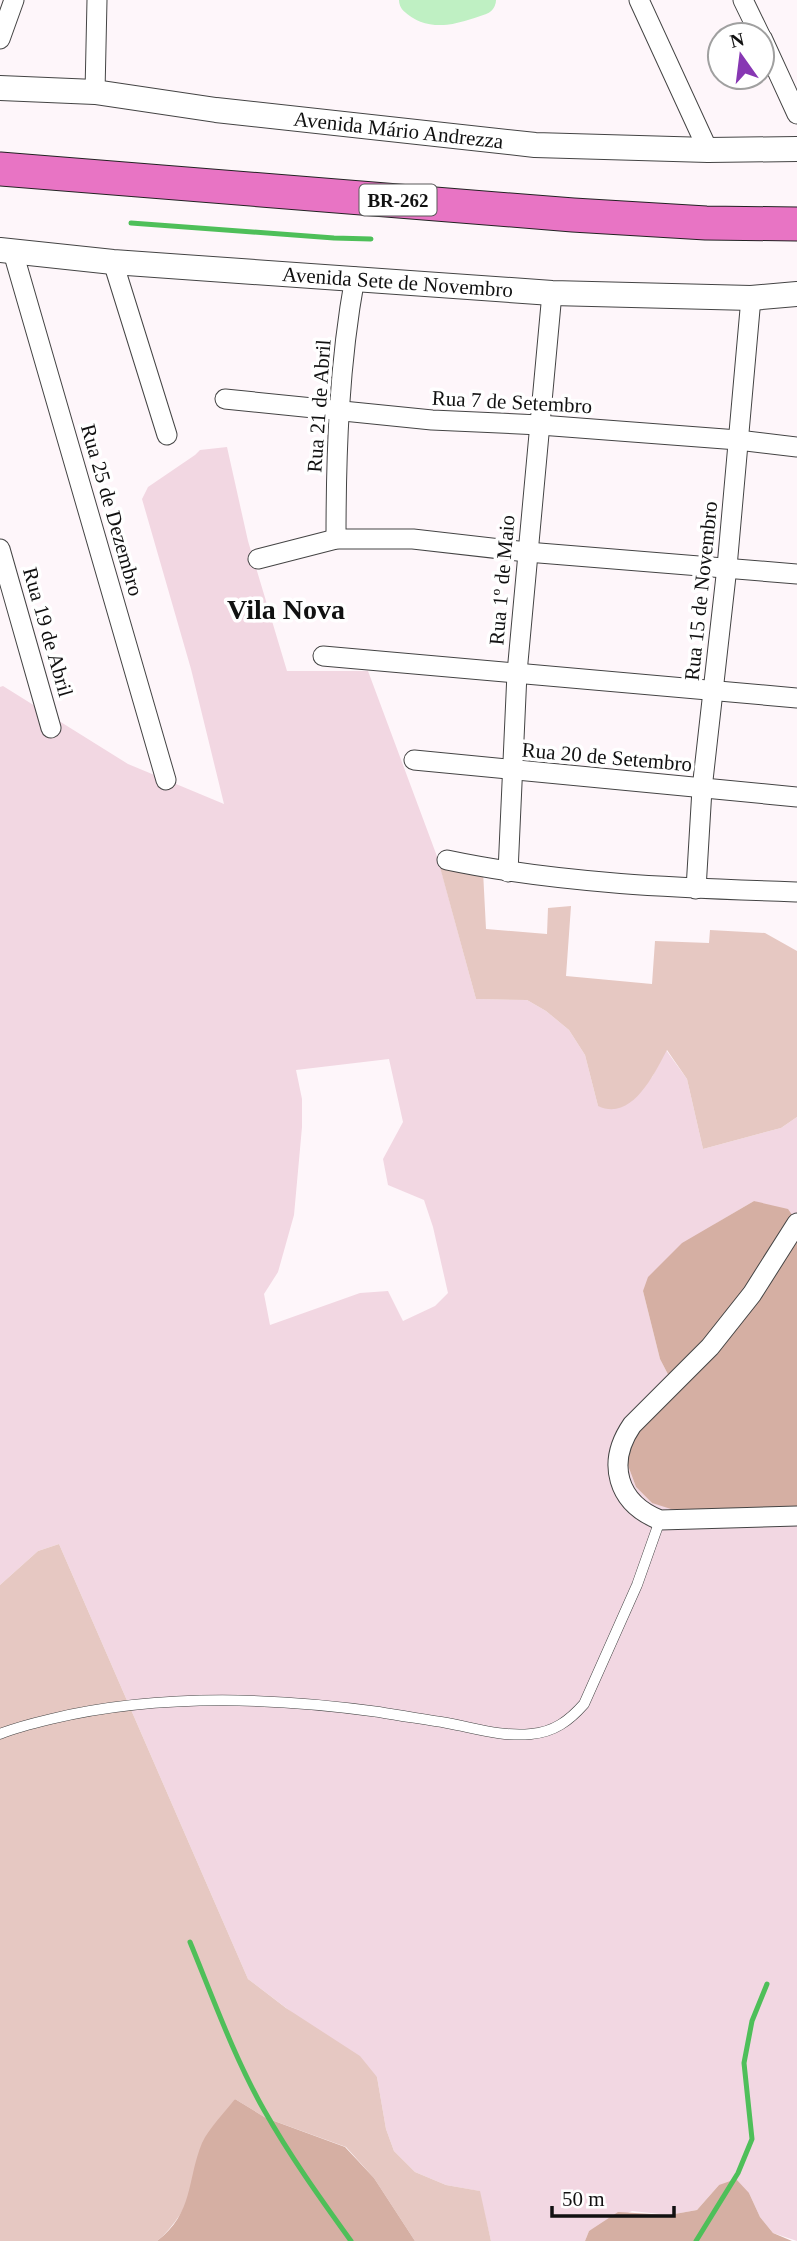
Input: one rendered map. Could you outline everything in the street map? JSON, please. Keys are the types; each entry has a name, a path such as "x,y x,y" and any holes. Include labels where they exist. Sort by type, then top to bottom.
{"highway":[{"name":"BR-262","path":"0,169 573,215 706,223 797,224"}],"street":[{"path":"0,39 14,0"},
{"path":"95,92 97,0"},
{"path":"639,0 708,150"},
{"path":"743,0 753,21"},
{"path":"776,69 797,114"},
{"name":"Avenida Mário Andrezza","path":"0,88 95,92 216,110 535,145 708,150 797,149"},
{"name":"Avenida Sete de Novembro","path":"7,251 113,262 552,293 751,298 797,294"},
{"name":"Rua 25 de Dezembro","path":"7,251 166,780"},
{"path":"113,262 167,435"},
{"name":"Rua 21 de Abril","path":"336,539 338,410 344,345 355,277"},
{"name":"Rua 1º de Maio","path":"508,873 517,673 552,293"},
{"name":"Rua 15 de Novembro","path":"696,889 702,789 727,567 751,298"},
{"name":"Rua 7 de Setembro","path":"225,399 432,420 540,425 797,447"},
{"path":"258,559 336,539 413,539 527,552 797,574"},
{"name":"Rua 19 de Abril","path":"0,549 51,728"},
{"path":"323,656 797,698"},
{"name":"Rua 20 de Setembro","path":"414,760 797,797"},
{"path":"447,860 508,873 696,889 797,892"},
{"path":"797,1223 752,1294 710,1347 632,1425 622,1440 617,1458 619,1480 629,1500 642,1513 660,1520 797,1516"}],"lane":[{"path":"0,1734 72,1714 125,1706 249,1702 376,1712 448,1723 501,1735 553,1730 571,1719 584,1704 637,1585 660,1520"}],"shaded area":[{"path":"227,447 248,541 287,671 368,671 438,859 476,999 527,1000 569,1030 585,1055 598,1106 652,1077 666,1050 687,1079 703,1149 781,1128 797,1117 797,1217 754,1201 715,1224 643,1291 660,1359 673,1384 626,1460 636,1487 652,1503 797,1510 797,2241 773,2233 760,2217 749,2193 719,2185 697,2210 669,2215 632,2211 589,2231 585,2241 491,2241 479,2191 446,2185 415,2172 394,2151 386,2129 377,2077 248,1979 59,1544 38,1551 0,1585 0,687 3,686 128,764 224,804 191,669 142,499 148,487 200,450","holes":["389,1059 403,1122 383,1159 388,1185 424,1200 448,1293 435,1306 403,1321 388,1291 360,1293 270,1325 264,1294 278,1272 294,1215 302,1127 302,1099 296,1070"]},
{"path":"438,860 483,871 486,929 547,934 548,908 571,906 566,976 652,984 655,941 709,943 710,930 765,933 797,951 797,1117 781,1128 703,1149 687,1079 667,1050 648,1082 631,1102 610,1109 598,1106 585,1055 569,1030 527,1000 476,999"},
{"path":"754,1201 788,1209 795,1219 797,1217 797,1510 705,1513 671,1509 652,1503 636,1487 626,1460 637,1417 673,1384 660,1359 643,1291 648,1277 682,1243"},
{"path":"59,1544 248,1979 286,2008 360,2056 377,2077 386,2129 394,2151 415,2172 446,2185 480,2191 491,2241 415,2241 374,2178 346,2147 266,2118 235,2099 181,2214 157,2241 0,2241 0,1585 38,1551"},
{"path":"235,2099 266,2118 345,2147 374,2178 415,2241 157,2241 178,2219 184,2207 197,2156 205,2137"},
{"path":"736,2179 749,2193 760,2217 773,2233 792,2241 585,2241 589,2231 618,2212 669,2215 697,2210 719,2185"}],"waterway":[{"path":"414,0 429,9 438,10 481,0"},
{"path":"131,223 371,239"},
{"path":"190,1942 253,2090 295,2160 351,2241"},
{"path":"696,2241 738,2173 752,2139 744,2063 752,2021 767,1984"}],"district":[{"name":"Vila Nova","path":"286,609"}]}
